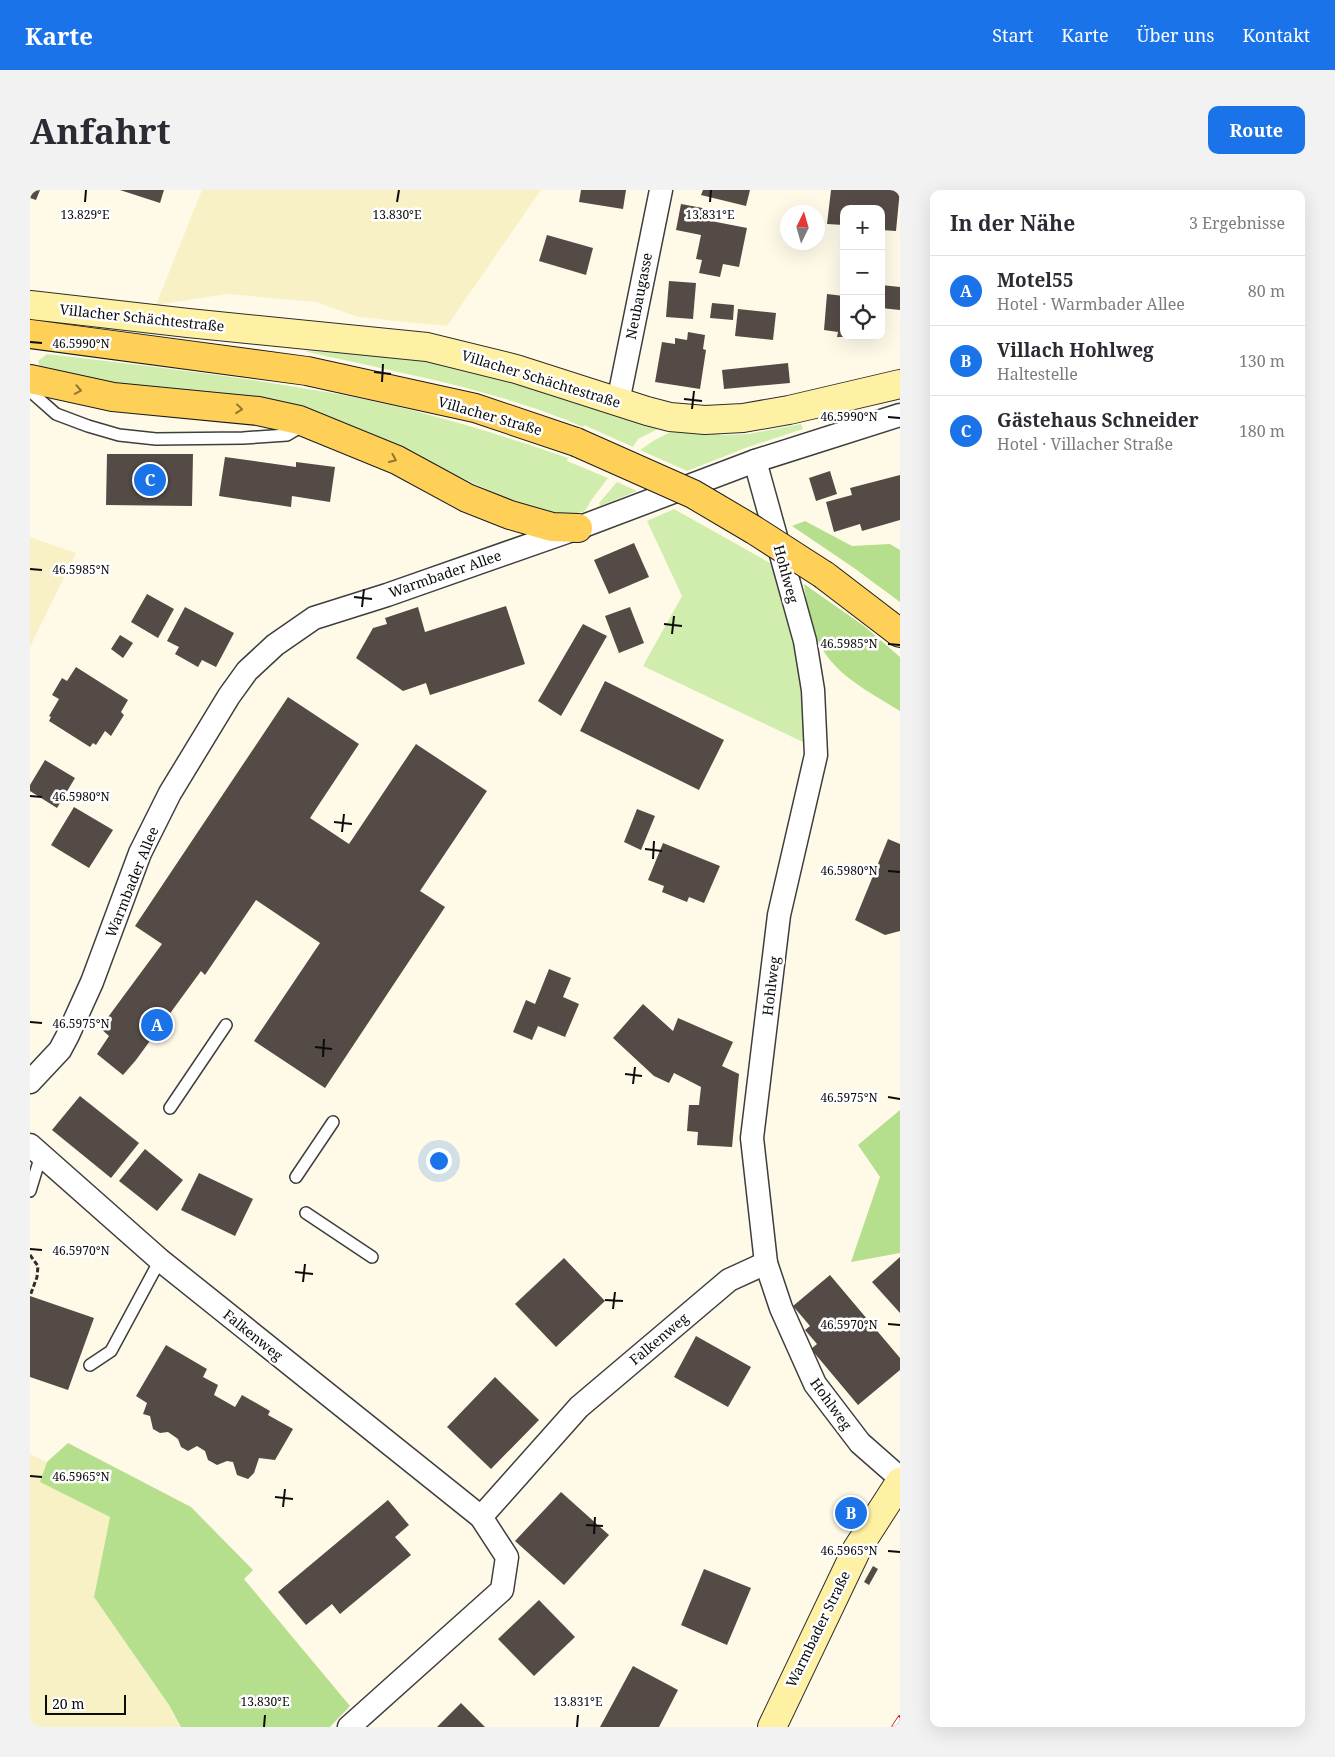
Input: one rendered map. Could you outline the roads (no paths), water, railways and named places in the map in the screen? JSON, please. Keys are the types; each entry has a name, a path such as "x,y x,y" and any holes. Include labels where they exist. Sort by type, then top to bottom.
{"main road":[{"name":"Villacher Straße","path":"30,334 307,371 474,408 576,442 693,494 824,575 900,633"},
{"path":"30,380 113,396 258,412 307,423 397,460 467,498 510,515 552,527 578,528"}],"street":[{"name":"Neubaugasse","path":"618,402 661,190"},
{"name":"Villacher Schächtestraße","path":"30,305 427,347 516,369 670,417 706,420 744,418 789,410 900,384"},
{"name":"Warmbader Allee","path":"30,1082 60,1050 64,1042 92,982 144,845 170,793 206,732 247,671 275,645 314,618 387,595 578,528 755,461 900,415"},
{"name":"Hohlweg","path":"755,461 805,641 814,690 816,755 779,915 752,1138 766,1263 781,1308 815,1384 860,1443 900,1478"},
{"name":"Falkenweg","path":"35,1150 160,1260 481,1517 507,1557 502,1590 349,1727"},
{"name":"Falkenweg","path":"481,1517 580,1406 729,1280 766,1263"},
{"name":"Warmbader Straße","path":"772,1727 857,1549 900,1482"}],"lane":[{"path":"30,391 56,414 119,435 156,439 243,438 287,435 307,423"},
{"path":"170,1108 226,1025"},
{"path":"296,1177 333,1122"},
{"path":"30,1190 35,1150"},
{"path":"306,1213 372,1257"},
{"path":"90,1365 111,1351 160,1260"}],"railway":[{"path":"894,1727 900,1718"}],"place":[{"name":"Gästehaus Schneider","path":"150,480"},
{"name":"Motel55","path":"157,1025"},
{"name":"Villach Hohlweg","path":"851,1513"}]}
